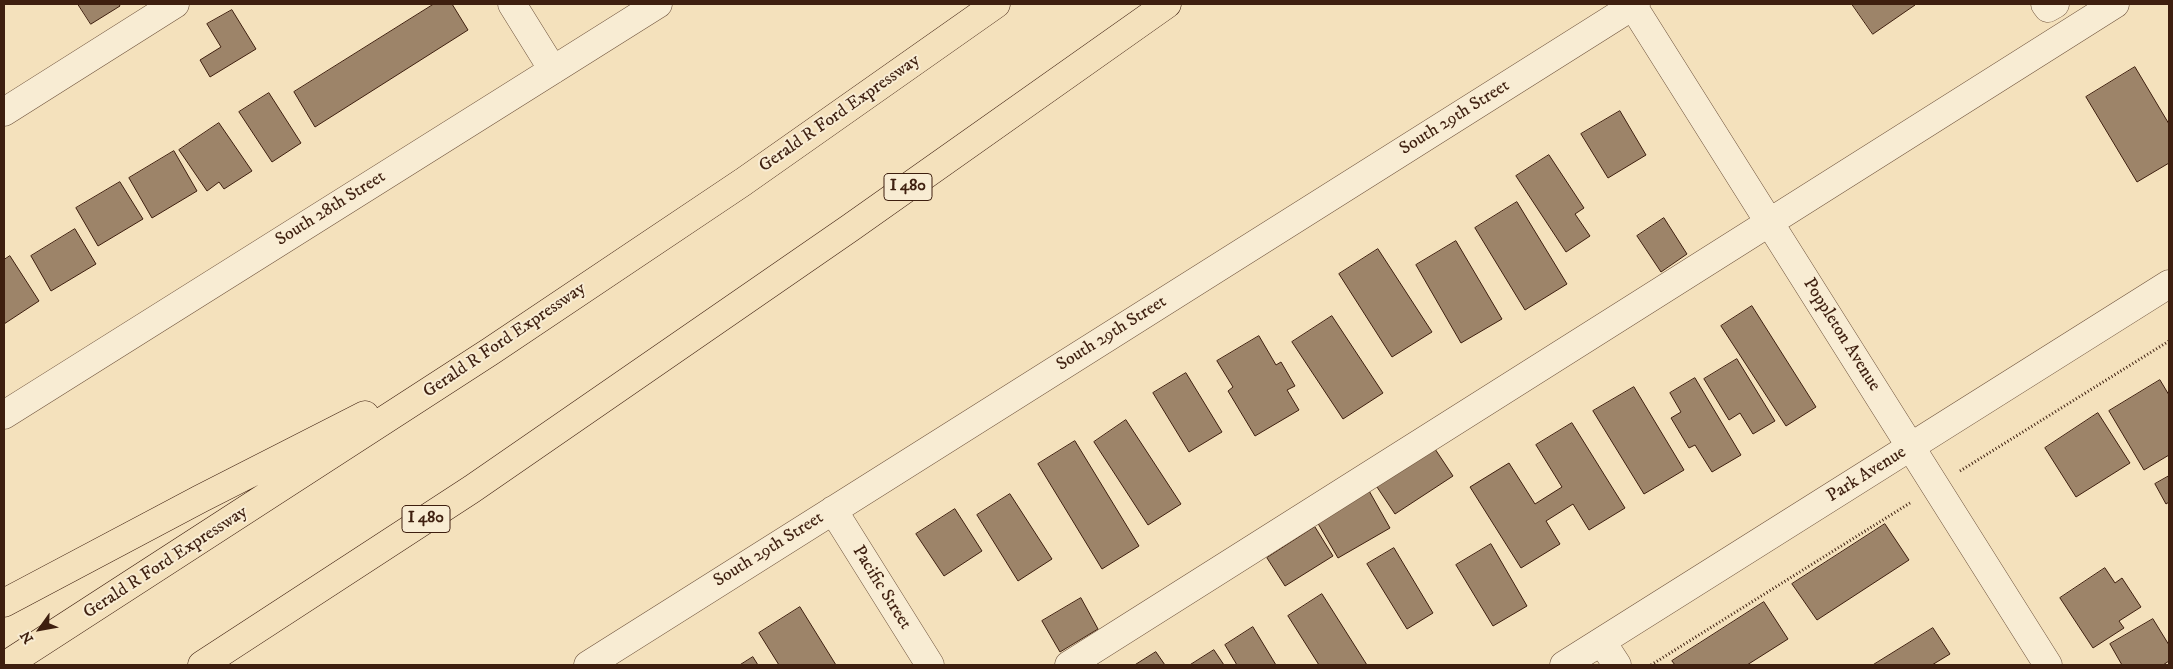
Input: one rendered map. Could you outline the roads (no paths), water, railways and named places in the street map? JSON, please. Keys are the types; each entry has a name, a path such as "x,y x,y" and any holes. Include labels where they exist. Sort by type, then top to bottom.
{"highway":[{"name":"Gerald R Ford Expressway","path":"6,665 491,351 743,182 996,4"},
{"name":"I 480","path":"202,665 472,489 842,234 1167,4"},
{"path":"4,603 200,499 491,351"}],"street":[{"path":"4,112 175,4"},
{"path":"512,4 553,70"},
{"name":"South 28th Street","path":"4,415 658,4"},
{"path":"2045,4 2048,8 2055,4"},
{"path":"1069,665 2115,4"},
{"name":"Poppleton Avenue","path":"1635,5 2048,665"},
{"name":"South 29th Street","path":"588,665 1635,5"},
{"name":"Park Avenue","path":"1564,665 2169,284"},
{"name":"Pacific Street","path":"832,510 930,665"},
{"path":"1602,642 1617,665"}]}
